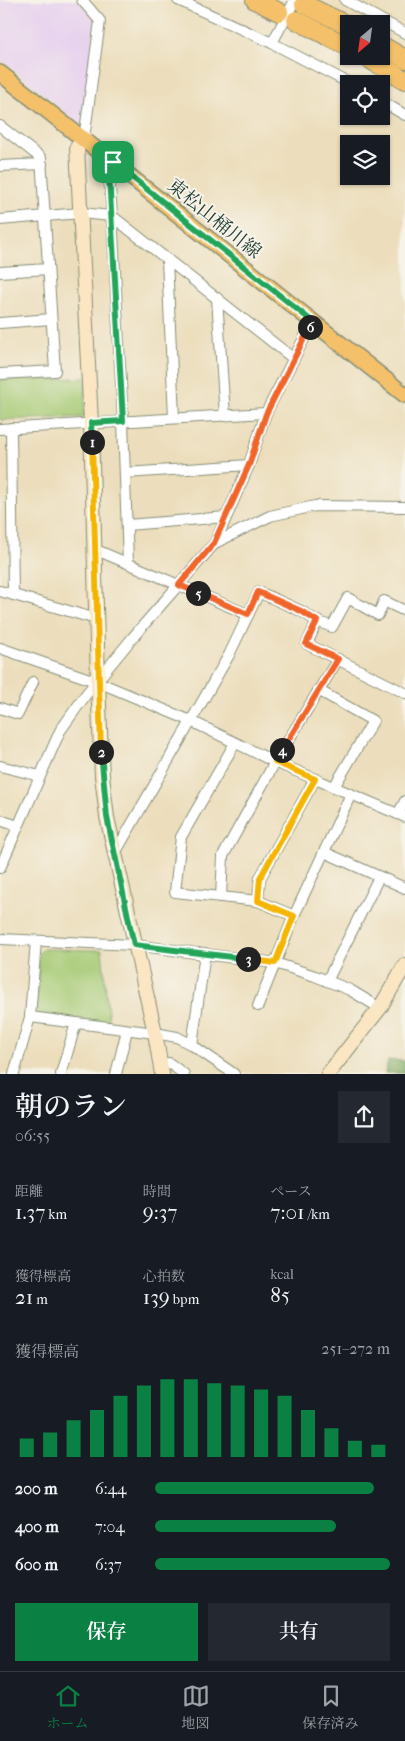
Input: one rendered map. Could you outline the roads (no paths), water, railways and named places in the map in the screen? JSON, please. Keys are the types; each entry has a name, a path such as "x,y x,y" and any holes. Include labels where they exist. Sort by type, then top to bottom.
{"highway":[{"path":"255,0 279,12"},
{"path":"300,2 340,22"},
{"path":"296,20 340,42"},
{"path":"390,50 405,59"},
{"path":"379,65 405,80"}],"main road":[{"name":"東松山桶川線","path":"0,73 405,394"}],"street":[{"path":"82,0 100,21 84,139 77,147 91,423 102,776 114,855 155,1033 161,1069 169,1063 184,1074"},
{"path":"178,0 272,43 340,79"},
{"path":"345,0 405,33"},
{"path":"272,43 300,2"},
{"path":"390,106 405,115"},
{"path":"0,126 40,158 42,164 55,371 0,374"},
{"path":"113,162 109,175 123,421 128,563"},
{"path":"0,166 42,164"},
{"path":"0,220 80,213 112,216 294,359"},
{"path":"167,259 174,418"},
{"path":"0,272 48,269"},
{"path":"217,298 225,416"},
{"path":"0,323 51,319"},
{"path":"0,868 60,731 87,693 214,543 249,465 266,414 313,322"},
{"path":"13,595 5,429 266,414"},
{"path":"125,473 249,465"},
{"path":"214,543 270,516 315,506 405,507"},
{"path":"127,525 226,517"},
{"path":"94,549 248,614"},
{"path":"0,591 96,619"},
{"path":"114,855 229,655 258,592 332,627 348,598 378,615 384,601 405,612"},
{"path":"317,621 306,644 405,693"},
{"path":"0,648 98,682 191,721 275,762 402,815 405,801"},
{"path":"220,897 223,856 275,762 338,659"},
{"path":"0,708 18,714 33,682"},
{"path":"318,690 373,721 334,787"},
{"path":"235,743 181,837 175,892 258,901 294,916"},
{"path":"0,766 40,776"},
{"path":"258,901 260,878 315,779"},
{"path":"258,1006 294,916 351,794"},
{"path":"0,820 18,826"},
{"path":"324,852 405,888"},
{"path":"327,981 379,877"},
{"path":"0,939 134,945 275,963 350,990 380,1008"},
{"path":"14,1074 30,1017 36,941"},
{"path":"192,1045 205,954"},
{"path":"328,1074 380,1008 403,974"},
{"path":"30,1017 177,1037 234,1074"},
{"path":"61,1074 76,1023"},
{"path":"116,1074 127,1030"}]}
